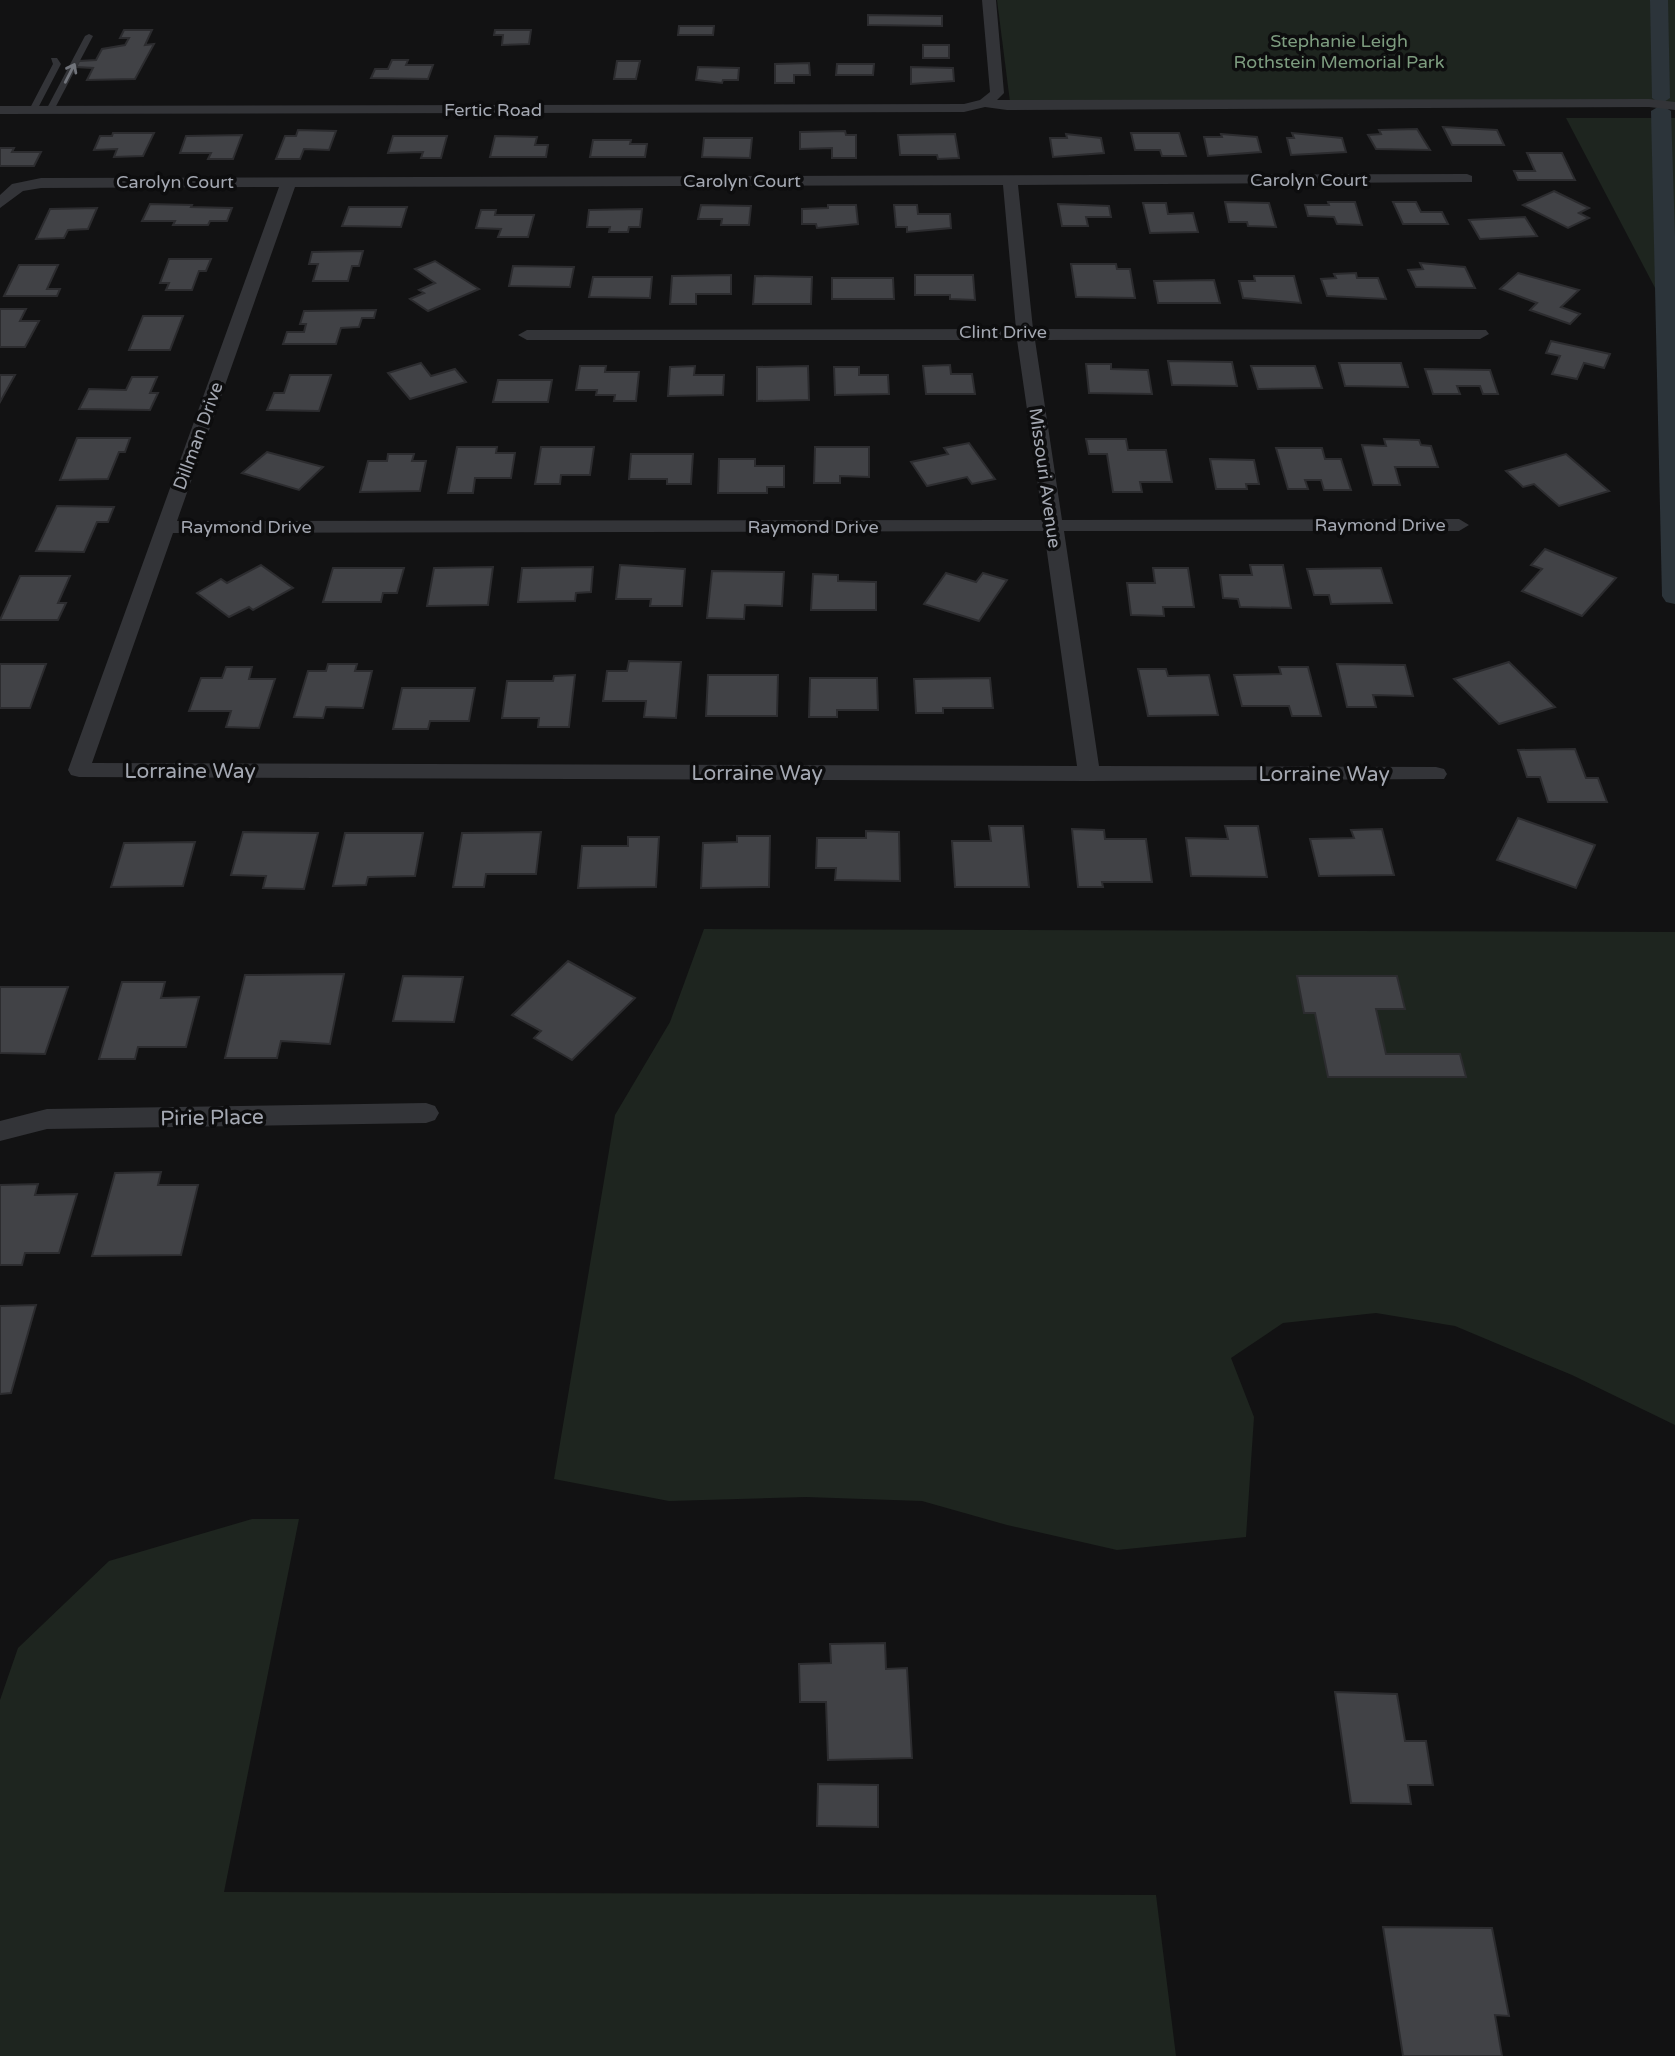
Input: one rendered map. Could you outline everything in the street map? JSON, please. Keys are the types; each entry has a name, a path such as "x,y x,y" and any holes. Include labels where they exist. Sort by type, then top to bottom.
{"street":[{"path":"985,103 998,93 989,0"},
{"name":"Fertic Road","path":"0,110 964,108 985,103 1007,106 1648,103 1675,106"},
{"name":"Carolyn Court","path":"0,203 18,187 41,183 1467,179"},
{"name":"Dillman Drive","path":"79,770 289,181"},
{"name":"Missouri Avenue","path":"1010,181 1025,332 1089,774"},
{"name":"Clint Drive","path":"527,335 1025,332 1480,334"},
{"name":"Raymond Drive","path":"166,527 1459,525"},
{"name":"Lorraine Way","path":"79,770 1436,774"},
{"name":"Pirie Place","path":"0,1130 47,1119 426,1113"}],"lane":[{"path":"50,110 89,36"},
{"path":"33,110 54,74 57,64 54,60"}],"green space":[{"name":"Stephanie Leigh Rothstein Memorial Park","path":"997,0 1675,0 1675,103 1010,102"},
{"path":"1566,118 1675,118 1675,326"},
{"path":"704,929 1675,932 1675,1425 1572,1375 1455,1326 1376,1313 1283,1323 1231,1358 1254,1417 1246,1537 1117,1550 1007,1525 922,1501 806,1497 669,1501 554,1479 615,1115 670,1022"},
{"path":"252,1519 299,1519 224,1892 1156,1895 1176,2056 0,2056 0,1700 18,1648 109,1561"}],"building":[{"path":"868,15 942,16 942,26 868,25"},
{"path":"679,26 714,26 713,35 678,35"},
{"path":"124,30 152,30 145,45 154,44 135,79 87,80 93,68 76,67 79,61 96,60 102,49 125,45 129,38 120,38"},
{"path":"495,30 531,30 529,44 502,45 503,35 494,35"},
{"path":"923,45 949,45 949,58 923,58"},
{"path":"392,60 408,60 406,65 433,65 428,79 371,78 375,69 388,69"},
{"path":"617,61 640,61 636,79 614,79"},
{"path":"809,63 810,75 794,75 794,83 775,83 775,64"},
{"path":"837,64 874,64 873,75 836,75"},
{"path":"698,67 739,68 738,80 723,80 722,83 696,80"},
{"path":"911,67 953,68 954,81 911,84"},
{"path":"1443,127 1497,130 1504,145 1452,145"},
{"path":"1417,129 1430,150 1376,149 1368,135 1381,134 1379,130"},
{"path":"298,130 336,131 329,150 304,149 300,159 276,159 285,136 296,136"},
{"path":"845,131 846,135 856,135 856,158 832,158 832,148 800,149 800,132"},
{"path":"113,133 154,133 143,156 114,157 117,149 94,150 100,136 112,136"},
{"path":"1131,133 1179,133 1186,156 1162,156 1160,150 1135,150"},
{"path":"1292,133 1342,138 1346,152 1291,155 1287,138 1294,138"},
{"path":"955,134 959,158 900,155 898,135"},
{"path":"1066,134 1101,138 1104,153 1053,157 1050,138 1067,138"},
{"path":"1221,134 1257,137 1261,152 1208,156 1204,137 1222,137"},
{"path":"242,135 233,159 208,159 211,153 180,153 186,136"},
{"path":"393,136 447,136 441,158 421,158 423,152 388,153"},
{"path":"495,136 537,137 535,145 548,145 546,157 490,157"},
{"path":"704,138 752,138 750,158 702,157"},
{"path":"593,140 631,140 630,144 647,144 645,157 590,157"},
{"path":"0,148 14,148 12,152 41,152 34,166 0,166"},
{"path":"1527,153 1562,153 1575,180 1518,180 1514,171 1535,171"},
{"path":"1554,191 1589,208 1579,213 1589,218 1568,228 1523,205"},
{"path":"1225,202 1269,203 1276,227 1229,222"},
{"path":"1328,202 1355,202 1362,225 1337,224 1334,217 1308,216 1305,205 1329,205"},
{"path":"1393,202 1416,202 1421,212 1442,212 1448,224 1403,224"},
{"path":"1143,203 1166,203 1168,214 1193,213 1198,232 1150,233"},
{"path":"150,204 232,208 227,221 210,221 208,225 173,225 175,221 142,221"},
{"path":"1058,204 1109,206 1111,217 1086,217 1088,226 1062,226"},
{"path":"701,205 751,206 749,225 721,225 722,219 698,219"},
{"path":"828,205 856,205 858,224 817,228 816,224 802,224 802,209 828,208"},
{"path":"894,205 917,205 918,214 950,214 951,228 907,232 907,227 896,227"},
{"path":"349,207 407,207 401,227 342,226"},
{"path":"97,208 88,229 68,230 64,238 36,239 50,209"},
{"path":"642,209 640,227 629,227 628,232 609,232 610,227 587,227 589,210"},
{"path":"481,210 496,210 495,215 534,215 528,237 498,237 501,229 476,228"},
{"path":"1525,217 1537,236 1480,239 1469,220"},
{"path":"363,251 359,266 352,266 348,281 313,281 318,264 309,264 312,252"},
{"path":"169,259 211,259 206,271 199,271 192,290 166,290 169,283 160,283"},
{"path":"435,261 479,289 428,311 410,299 424,293 419,290 435,283 415,269"},
{"path":"1420,263 1465,267 1475,288 1416,287 1408,270 1423,269"},
{"path":"1071,264 1116,264 1117,269 1130,269 1135,298 1076,297"},
{"path":"19,265 58,265 47,289 60,289 57,296 4,296"},
{"path":"513,266 574,267 570,287 509,286"},
{"path":"1356,273 1357,278 1378,278 1386,299 1327,296 1321,279 1336,278 1334,274"},
{"path":"1518,273 1579,290 1561,307 1580,314 1570,324 1530,310 1537,303 1500,289"},
{"path":"731,275 731,294 696,294 696,304 670,304 672,276"},
{"path":"915,275 973,275 975,300 950,299 950,295 915,295"},
{"path":"755,276 812,277 811,304 753,304"},
{"path":"1254,276 1294,276 1301,303 1243,298 1239,281 1255,281"},
{"path":"593,277 652,277 650,298 589,297"},
{"path":"832,278 893,278 894,299 832,299"},
{"path":"1214,280 1220,303 1158,303 1154,281"},
{"path":"0,309 26,309 20,321 39,321 25,347 0,347"},
{"path":"376,310 374,318 362,318 359,327 341,328 336,344 283,344 287,332 304,332 306,324 300,324 304,311"},
{"path":"143,316 183,316 170,350 129,350"},
{"path":"1551,341 1610,354 1604,368 1584,363 1577,379 1552,374 1560,356 1546,353"},
{"path":"1168,361 1232,362 1237,386 1172,385"},
{"path":"421,363 431,376 455,369 466,382 410,399 388,373"},
{"path":"1339,363 1401,363 1408,387 1345,386"},
{"path":"1086,364 1111,364 1111,369 1148,370 1152,394 1089,393"},
{"path":"950,365 951,374 972,374 975,394 926,394 923,366"},
{"path":"580,366 606,366 605,372 639,372 636,401 614,401 615,395 596,395 597,390 576,390"},
{"path":"695,366 694,375 724,375 723,395 668,396 670,367"},
{"path":"808,366 809,400 757,401 757,367"},
{"path":"1251,366 1315,366 1322,388 1258,389"},
{"path":"834,367 859,367 859,375 888,375 889,394 835,395"},
{"path":"1425,369 1490,370 1498,394 1483,394 1480,386 1457,386 1460,394 1433,394"},
{"path":"0,375 15,375 0,402"},
{"path":"290,375 331,375 319,411 267,410 274,393 284,393"},
{"path":"132,377 157,377 150,393 158,393 150,410 79,409 89,389 126,390"},
{"path":"498,380 552,380 548,402 493,402"},
{"path":"77,438 130,438 125,452 119,452 108,479 60,480"},
{"path":"1086,439 1126,439 1128,450 1166,450 1172,482 1140,482 1142,492 1113,492 1107,454 1089,454"},
{"path":"1384,439 1419,440 1421,445 1431,446 1438,467 1395,467 1400,485 1373,485 1362,445 1386,446"},
{"path":"969,443 995,479 972,484 967,477 927,486 911,462 948,454 944,448"},
{"path":"457,447 497,447 496,453 515,453 511,478 475,478 473,493 448,493"},
{"path":"541,447 594,447 590,475 561,475 560,484 535,484"},
{"path":"815,447 869,447 869,477 840,476 840,483 814,483"},
{"path":"1276,448 1322,448 1325,459 1341,459 1351,490 1324,490 1321,480 1305,480 1308,489 1288,489"},
{"path":"267,452 323,467 299,490 242,473"},
{"path":"388,454 414,454 412,461 426,461 420,491 360,492 368,461 387,461"},
{"path":"631,454 693,454 691,484 667,484 667,479 629,479"},
{"path":"1566,454 1609,491 1559,506 1534,484 1523,487 1506,471"},
{"path":"719,459 755,459 755,466 784,466 784,487 767,487 767,493 718,493"},
{"path":"1210,459 1254,460 1259,484 1246,484 1247,489 1216,489"},
{"path":"57,506 114,507 108,522 97,522 84,552 36,551"},
{"path":"1545,549 1616,578 1582,616 1522,591 1542,569 1531,565"},
{"path":"261,565 293,588 253,610 249,607 229,617 197,593 221,579 227,583"},
{"path":"620,565 685,569 682,606 650,606 651,599 616,599"},
{"path":"1250,565 1283,565 1291,608 1240,607 1238,599 1223,598 1220,575 1252,575"},
{"path":"493,567 488,605 427,606 434,568"},
{"path":"593,567 591,592 576,593 575,601 518,602 522,568"},
{"path":"333,568 404,568 397,593 383,593 381,602 323,602"},
{"path":"1153,568 1188,568 1194,607 1163,607 1164,616 1131,615 1127,583 1155,583"},
{"path":"1381,568 1392,603 1331,604 1329,595 1314,595 1307,569"},
{"path":"712,571 784,572 782,606 745,605 744,619 707,618"},
{"path":"946,573 976,582 983,573 1007,580 979,621 924,604"},
{"path":"813,574 838,575 838,581 876,582 876,610 811,610"},
{"path":"20,576 70,576 58,603 66,603 58,620 0,620"},
{"path":"629,661 681,662 676,718 644,717 646,701 603,701 607,671 627,671"},
{"path":"1509,662 1555,707 1499,724 1454,679"},
{"path":"0,664 46,664 30,708 0,708"},
{"path":"328,664 357,664 355,671 372,671 363,708 326,707 323,718 294,717 308,671 326,671"},
{"path":"1337,664 1405,665 1413,696 1373,695 1376,707 1347,707"},
{"path":"226,667 252,667 249,679 275,679 259,728 226,727 231,711 189,711 201,678 222,678"},
{"path":"1279,667 1308,667 1321,716 1292,716 1289,706 1242,706 1234,675 1281,674"},
{"path":"1138,669 1166,669 1168,676 1209,675 1218,715 1148,716"},
{"path":"575,675 569,727 538,727 539,718 502,718 507,681 553,681 554,676"},
{"path":"708,675 778,675 777,716 706,716"},
{"path":"810,678 877,678 878,710 837,710 837,717 809,717"},
{"path":"990,678 993,708 943,708 943,713 916,713 914,679"},
{"path":"402,688 475,688 469,721 430,721 428,729 393,729"},
{"path":"1575,749 1586,778 1598,778 1607,802 1548,802 1540,777 1527,777 1518,750"},
{"path":"1518,818 1595,845 1576,888 1497,860"},
{"path":"989,826 1023,826 1029,887 955,887 952,841 991,841"},
{"path":"1225,826 1258,826 1267,877 1191,876 1186,838 1228,839"},
{"path":"1072,829 1104,830 1105,839 1146,839 1152,882 1102,882 1103,887 1078,887"},
{"path":"1382,829 1394,875 1319,876 1310,839 1354,838 1351,830"},
{"path":"866,831 899,832 900,881 835,880 836,868 816,868 817,838 866,838"},
{"path":"243,832 318,833 304,889 263,888 266,876 231,875"},
{"path":"541,832 536,874 486,874 484,887 453,887 462,833"},
{"path":"345,833 423,833 415,876 368,877 366,885 333,886"},
{"path":"737,836 770,836 769,887 701,888 703,843 737,842"},
{"path":"628,837 659,837 656,887 578,888 582,846 628,846"},
{"path":"195,842 183,886 111,887 124,843"},
{"path":"568,961 635,998 572,1060 534,1038 541,1031 512,1015"},
{"path":"344,974 330,1044 281,1041 277,1058 225,1058 245,975"},
{"path":"403,976 463,977 454,1022 393,1021"},
{"path":"1297,976 1397,976 1405,1009 1376,1009 1386,1054 1460,1054 1466,1077 1328,1077 1315,1013 1304,1013"},
{"path":"122,982 165,982 161,998 199,997 186,1047 138,1047 135,1059 99,1059"},
{"path":"0,987 68,987 45,1054 0,1053"},
{"path":"161,1172 158,1185 198,1185 181,1255 92,1256 115,1173"},
{"path":"38,1184 35,1195 77,1194 59,1253 25,1253 22,1265 0,1265 0,1185"},
{"path":"36,1305 11,1393 0,1394 0,1306"},
{"path":"885,1643 886,1669 907,1668 912,1758 828,1760 826,1702 800,1702 799,1664 831,1663 830,1644"},
{"path":"1335,1692 1397,1694 1405,1741 1426,1741 1433,1785 1408,1785 1411,1804 1351,1803"},
{"path":"818,1784 878,1785 878,1827 817,1826"},
{"path":"1383,1927 1492,1928 1509,2016 1495,2015 1502,2056 1403,2056"}],"waterway":[{"path":"1659,0 1661,98"},
{"path":"1661,111 1675,596"}]}
